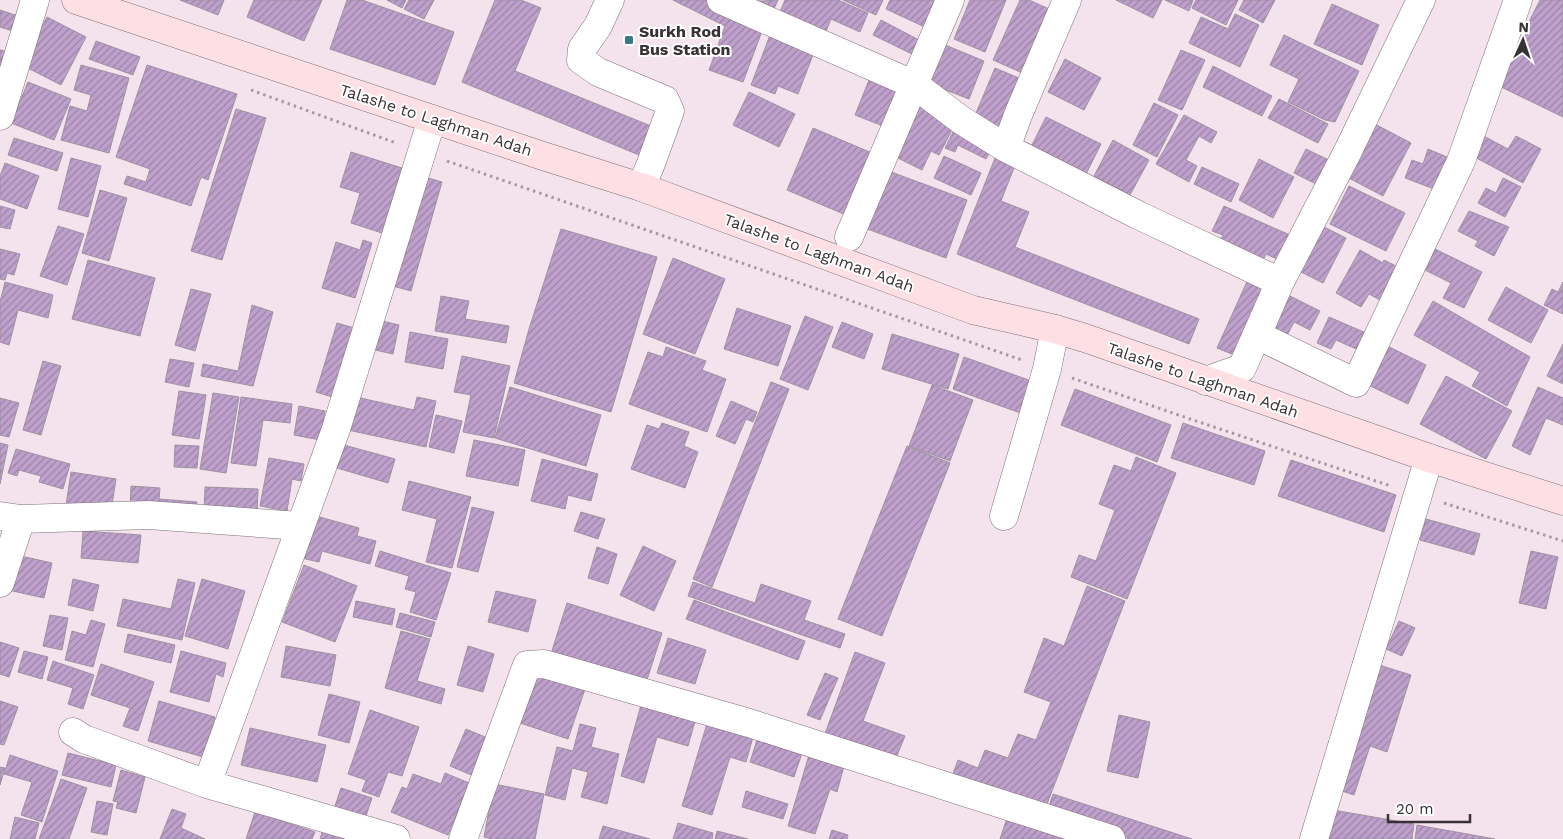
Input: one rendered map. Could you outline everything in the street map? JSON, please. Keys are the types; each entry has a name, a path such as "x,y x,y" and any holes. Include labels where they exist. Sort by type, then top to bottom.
{"main road":[{"name":"Talashe to Laghman Adah","path":"76,0 432,119 641,186 973,310 1055,329 1428,458 1563,501"}],"street":[{"path":"0,116 36,0"},
{"path":"610,0 598,26 582,49 581,60 598,72 665,100 670,111 641,186"},
{"path":"721,0 915,85 961,120 1006,148 1138,215 1280,282"},
{"path":"849,237 950,0"},
{"path":"1006,148 1067,0"},
{"path":"1206,381 1242,368 1280,282 1348,151 1421,0"},
{"path":"1280,282 1257,335 1356,383 1460,161 1518,0"},
{"path":"207,784 336,429 432,119"},
{"path":"1004,516 1048,369 1055,329"},
{"path":"1314,839 1428,458"},
{"path":"0,583 11,517 148,515 300,526"},
{"path":"463,839 528,664 544,664 749,723 1111,839"},
{"path":"73,732 84,740 207,784 396,839"}],"path":[{"path":"244,88 421,152 1193,420 1563,541"}],"building":[{"path":"180,0 224,0 218,15"},
{"path":"254,0 322,0 304,41 247,17"},
{"path":"347,0 362,0 454,32 435,85 330,49"},
{"path":"387,0 406,0 402,8"},
{"path":"409,0 434,0 424,19 404,9"},
{"path":"495,0 521,0 541,8 515,71 651,126 639,155 462,82"},
{"path":"673,0 716,0 765,23 743,82 709,70 725,26"},
{"path":"728,0 762,1 778,0 770,18"},
{"path":"785,0 838,0 868,13 860,32 831,19 822,41 776,21"},
{"path":"843,0 883,0 876,15"},
{"path":"890,0 942,0 929,29 886,9"},
{"path":"970,0 1006,0 985,52 954,39"},
{"path":"1020,0 1029,0 1056,12 1027,75 993,60"},
{"path":"1116,0 1162,0 1153,18"},
{"path":"1165,0 1193,0 1189,11"},
{"path":"1196,0 1238,0 1226,25 1192,8"},
{"path":"1244,0 1275,0 1263,23 1239,10"},
{"path":"1540,0 1563,0 1563,117 1497,85"},
{"path":"1332,4 1379,25 1362,65 1314,44"},
{"path":"0,10 21,17 16,32 0,27"},
{"path":"1235,14 1259,25 1240,67 1189,43 1201,17 1228,29"},
{"path":"47,17 86,37 61,85 22,65"},
{"path":"881,20 919,40 912,54 873,35"},
{"path":"772,30 816,47 798,94 778,86 775,94 751,85"},
{"path":"1284,35 1359,71 1335,122 1325,120 1288,102 1299,79 1270,65"},
{"path":"96,41 140,57 133,75 89,59"},
{"path":"938,42 984,61 969,99 923,81"},
{"path":"0,50 5,51 0,66"},
{"path":"1181,50 1205,60 1182,110 1158,100"},
{"path":"1065,59 1101,78 1084,110 1048,92"},
{"path":"81,65 129,78 109,153 61,140 70,106 87,111 91,95 74,90"},
{"path":"147,65 237,94 208,180 201,177 191,206 124,184 127,176 146,182 150,169 116,157"},
{"path":"1213,66 1272,96 1262,116 1203,87"},
{"path":"995,68 1026,81 1003,137 971,125"},
{"path":"869,80 902,93 888,128 855,115"},
{"path":"28,82 71,99 54,140 11,123"},
{"path":"749,92 795,114 779,147 733,125"},
{"path":"1279,99 1328,124 1318,143 1268,118"},
{"path":"1154,103 1178,115 1157,157 1133,145"},
{"path":"914,104 955,124 939,155 931,151 922,170 890,154"},
{"path":"236,109 266,118 222,260 191,251"},
{"path":"1184,115 1217,132 1211,143 1199,136 1186,160 1197,166 1189,182 1156,164"},
{"path":"1046,117 1101,144 1081,184 1026,157"},
{"path":"1371,122 1411,143 1383,196 1343,175"},
{"path":"956,126 994,145 986,159 958,145 955,152 945,148"},
{"path":"813,128 872,153 846,215 787,190"},
{"path":"1480,134 1508,149 1516,136 1541,149 1523,183 1469,154"},
{"path":"14,138 63,153 57,171 8,155"},
{"path":"1113,140 1149,160 1130,195 1094,176"},
{"path":"999,148 1019,155 1001,201 1029,212 1015,247 1199,319 1189,344 957,254"},
{"path":"1306,149 1337,164 1324,188 1294,173"},
{"path":"1428,149 1454,160 1442,192 1405,178 1412,160 1423,164"},
{"path":"351,152 402,168 382,233 351,223 360,193 340,187"},
{"path":"944,156 981,173 971,195 934,178"},
{"path":"71,158 101,166 88,217 58,209"},
{"path":"1259,159 1294,177 1273,218 1239,200"},
{"path":"5,163 39,176 27,209 0,199 0,176"},
{"path":"1202,167 1239,184 1231,202 1194,184"},
{"path":"883,169 967,200 946,258 862,227"},
{"path":"421,176 442,182 411,291 389,285"},
{"path":"1503,178 1521,187 1505,217 1478,203 1486,188 1496,193"},
{"path":"1349,186 1405,213 1386,251 1330,224"},
{"path":"100,190 127,198 109,261 82,253"},
{"path":"0,206 15,210 10,229 0,227"},
{"path":"1224,206 1290,235 1279,260 1266,254 1259,268 1216,249 1223,235 1212,231"},
{"path":"1469,211 1509,227 1494,256 1475,246 1478,241 1458,231"},
{"path":"1312,221 1346,238 1323,283 1289,266"},
{"path":"58,226 84,234 67,285 40,276"},
{"path":"561,229 657,257 611,412 514,383"},
{"path":"363,240 372,243 355,298 322,288 336,242 360,250"},
{"path":"0,249 20,254 14,275 7,273 5,280 0,279"},
{"path":"1435,249 1482,272 1464,308 1443,298 1451,283 1425,270"},
{"path":"1360,250 1383,263 1384,260 1398,267 1380,300 1369,294 1361,307 1336,293"},
{"path":"673,258 725,279 695,354 643,334"},
{"path":"88,260 155,278 140,336 72,319"},
{"path":"1250,275 1276,286 1244,359 1217,348"},
{"path":"5,282 53,295 48,318 18,310 9,345 0,342 0,302"},
{"path":"1563,282 1563,314 1544,305 1552,289 1558,292"},
{"path":"1506,287 1548,310 1531,343 1488,320"},
{"path":"191,289 211,294 195,351 175,345"},
{"path":"1282,292 1320,311 1310,330 1294,322 1282,345 1260,333"},
{"path":"441,296 469,301 465,319 509,326 506,343 435,331"},
{"path":"1433,301 1530,357 1507,406 1472,386 1480,372 1414,335"},
{"path":"252,305 273,312 253,386 201,376 203,364 238,371"},
{"path":"737,308 791,326 778,366 724,349"},
{"path":"805,316 833,327 808,390 780,379"},
{"path":"1329,317 1373,336 1365,353 1336,340 1331,349 1317,343"},
{"path":"382,321 399,325 393,354 375,350"},
{"path":"842,322 873,334 864,359 832,347"},
{"path":"337,323 361,330 339,399 316,392"},
{"path":"410,332 448,339 443,369 405,362"},
{"path":"892,334 959,354 948,389 882,369"},
{"path":"1381,343 1426,365 1408,404 1362,382"},
{"path":"1563,344 1563,384 1547,376"},
{"path":"666,347 706,361 702,370 726,379 707,432 629,404 648,352 663,357"},
{"path":"462,356 510,366 494,438 463,432 471,395 454,392"},
{"path":"964,357 1040,384 1029,416 953,389"},
{"path":"170,359 194,363 189,387 165,382"},
{"path":"43,361 61,366 41,435 23,430"},
{"path":"1446,376 1512,411 1486,459 1420,424"},
{"path":"771,382 789,389 712,587 693,579"},
{"path":"932,385 973,400 950,461 909,446"},
{"path":"510,387 601,415 586,466 495,438"},
{"path":"1538,387 1563,398 1563,425 1546,418 1530,455 1512,446"},
{"path":"1075,389 1171,425 1157,462 1061,425"},
{"path":"179,391 206,395 199,439 172,435"},
{"path":"213,393 239,397 226,473 200,469"},
{"path":"241,397 292,404 290,423 263,420 256,466 231,463"},
{"path":"356,397 414,410 417,397 436,401 426,447 348,430"},
{"path":"0,398 19,403 9,437 0,435"},
{"path":"731,401 757,412 753,422 746,419 735,444 716,436"},
{"path":"299,406 325,411 320,440 294,435"},
{"path":"436,415 462,421 454,453 429,447"},
{"path":"662,423 689,432 684,446 698,452 685,488 631,469 647,425 659,429"},
{"path":"1183,423 1265,451 1254,485 1171,458"},
{"path":"474,440 525,450 518,486 466,476"},
{"path":"0,443 8,445 0,484"},
{"path":"175,445 199,446 197,468 174,467"},
{"path":"344,445 395,459 388,483 337,468"},
{"path":"907,446 950,463 882,636 838,619"},
{"path":"16,449 70,464 63,489 39,482 41,476 19,470 17,476 8,473"},
{"path":"1136,457 1176,473 1127,599 1071,577 1079,555 1096,561 1115,510 1099,504 1114,465 1131,471"},
{"path":"269,458 304,464 301,481 292,479 287,511 260,506"},
{"path":"542,459 598,474 591,501 568,495 565,509 531,501"},
{"path":"1291,460 1396,495 1384,532 1278,496"},
{"path":"71,472 116,479 111,511 66,505"},
{"path":"409,481 471,497 452,568 426,562 437,519 402,510"},
{"path":"131,486 160,488 159,499 197,502 196,513 130,508"},
{"path":"205,487 258,489 257,515 204,513"},
{"path":"472,507 494,512 478,572 457,567"},
{"path":"581,512 605,519 598,539 574,531"},
{"path":"309,514 359,528 357,536 376,541 370,564 322,551 319,562 297,557"},
{"path":"1426,519 1480,534 1474,555 1420,540"},
{"path":"83,531 141,535 138,563 81,558"},
{"path":"643,546 676,561 654,611 620,595"},
{"path":"597,547 617,554 608,584 588,578"},
{"path":"380,551 451,573 436,620 410,612 416,592 405,589 409,576 375,566"},
{"path":"1531,551 1558,557 1546,609 1519,603"},
{"path":"12,554 52,563 44,598 4,589"},
{"path":"304,565 357,586 335,642 282,622"},
{"path":"73,579 99,585 93,611 68,605"},
{"path":"178,579 195,583 182,640 117,626 123,599 171,609"},
{"path":"202,579 245,591 228,649 185,636"},
{"path":"693,582 755,603 761,584 811,601 804,620 845,634 840,648 688,596"},
{"path":"1087,586 1125,601 1042,817 950,782 958,760 978,768 985,750 1008,758 1018,734 1036,740 1051,702 1024,692 1044,638 1064,646"},
{"path":"496,591 536,600 528,632 488,622"},
{"path":"694,600 805,641 798,660 686,619"},
{"path":"356,601 395,609 392,625 353,617"},
{"path":"567,603 662,633 645,686 550,657"},
{"path":"400,613 435,622 431,637 396,627"},
{"path":"50,615 68,618 62,650 43,646"},
{"path":"91,620 105,624 93,667 65,660 72,631 86,635"},
{"path":"1399,621 1415,628 1402,656 1386,649"},
{"path":"401,631 430,639 417,681 445,689 441,704 385,688"},
{"path":"128,634 175,645 171,663 124,652"},
{"path":"668,638 706,650 695,684 657,673"},
{"path":"0,642 19,648 9,677 0,674"},
{"path":"286,646 336,655 330,686 281,677"},
{"path":"468,646 494,654 483,692 457,685"},
{"path":"24,651 48,657 42,679 18,672"},
{"path":"181,651 226,663 223,677 216,674 209,702 170,692"},
{"path":"855,652 885,663 863,721 905,736 893,765 823,739"},
{"path":"53,661 94,675 83,709 68,704 73,688 47,680"},
{"path":"101,664 154,682 138,731 123,726 130,708 91,695"},
{"path":"1379,665 1411,675 1387,752 1370,746 1354,795 1339,790"},
{"path":"537,673 585,689 568,739 520,723"},
{"path":"825,673 838,678 820,720 807,715"},
{"path":"329,694 360,702 349,743 318,735"},
{"path":"0,701 18,707 4,745 0,744"},
{"path":"159,701 215,717 203,757 148,741"},
{"path":"641,705 695,721 688,746 657,737 644,783 621,776"},
{"path":"370,710 419,727 402,776 388,772 379,797 362,791 366,780 348,774"},
{"path":"1119,715 1150,722 1138,778 1107,771"},
{"path":"709,717 755,730 746,762 730,757 712,815 682,806"},
{"path":"580,724 596,728 591,747 619,754 607,804 581,797 588,772 572,768 565,800 545,795 557,747 573,751"},
{"path":"250,728 326,745 317,782 241,765"},
{"path":"466,729 497,742 481,779 450,766"},
{"path":"758,737 802,753 794,777 750,762"},
{"path":"68,753 116,765 111,787 62,775"},
{"path":"10,755 58,771 42,822 21,815 32,782 4,774"},
{"path":"809,755 844,766 837,792 830,789 815,834 788,826"},
{"path":"0,767 5,768 0,785"},
{"path":"121,770 145,777 136,813 116,808 118,802 113,801"},
{"path":"445,773 469,783 448,835 391,812 402,787 407,789 413,774 441,784"},
{"path":"61,779 87,788 69,839 39,839"},
{"path":"494,784 544,794 535,839 492,839 484,837"},
{"path":"341,788 372,798 365,819 334,809"},
{"path":"746,791 788,804 783,819 742,807"},
{"path":"1053,794 1192,839 1130,839 1047,812"},
{"path":"97,801 113,804 107,835 91,832"},
{"path":"172,809 186,814 181,828 205,839 160,839"},
{"path":"1333,810 1414,824 1412,839 1328,839"},
{"path":"255,812 315,832 312,839 246,839"},
{"path":"1008,815 1066,834 1065,839 1000,839"},
{"path":"15,817 39,823 35,839 10,839"},
{"path":"678,823 713,833 712,839 673,839"},
{"path":"1417,825 1495,839 1415,839"},
{"path":"603,826 650,839 599,839"},
{"path":"323,829 351,839 320,839"},
{"path":"832,830 848,835 847,839 829,839"},
{"path":"717,831 748,839 715,839"}],"place":[{"name":"Surkh Rod Bus Station","path":"629,40"}]}
